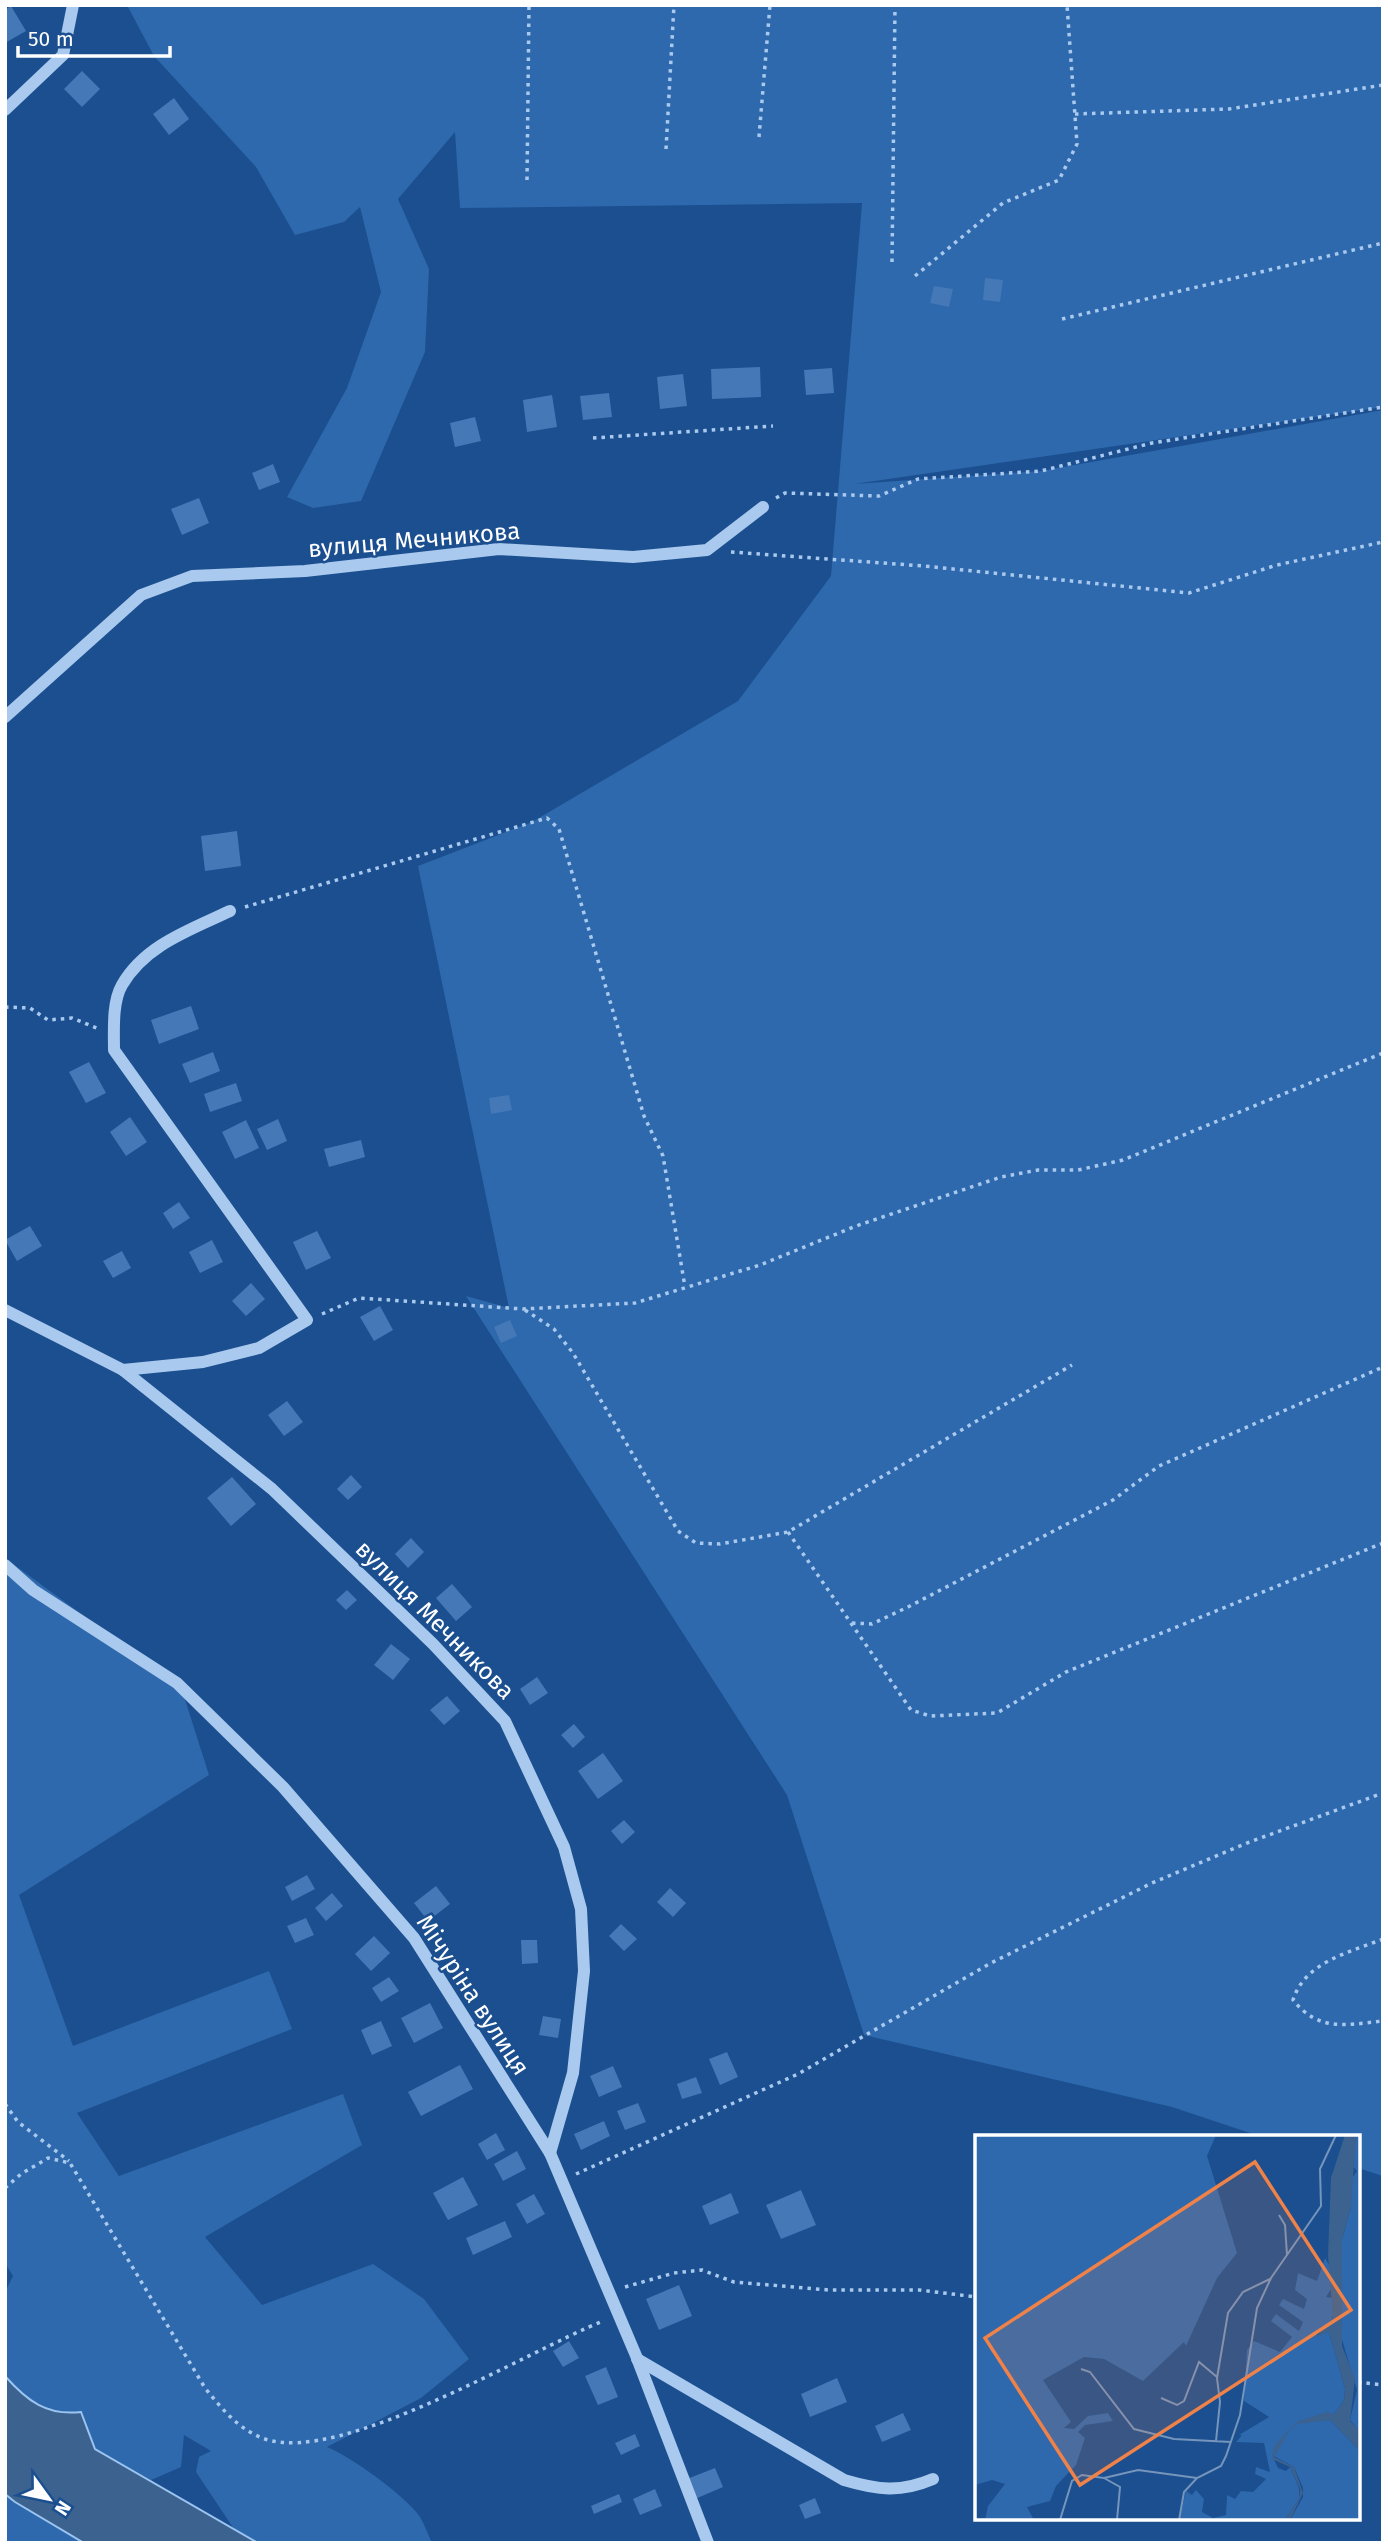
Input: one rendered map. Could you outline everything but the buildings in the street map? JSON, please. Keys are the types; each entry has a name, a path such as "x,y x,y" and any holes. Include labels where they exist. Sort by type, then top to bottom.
{"street":[{"path":"5,110 63,55 73,5"},
{"path":"708,550 763,507"},
{"name":"вулиця Мечникова","path":"5,717 141,595 192,576 305,571 499,549 633,557 708,550"},
{"path":"123,1370 203,1362 259,1348 307,1320 114,1050 121,986 153,948 230,911"},
{"name":"вулиця Мечникова","path":"5,1310 123,1370 272,1489 433,1644 505,1721 564,1847 581,1909 584,1971 573,2073 550,2153"},
{"name":"Мічуріна вулиця","path":"5,1565 33,1590 177,1683 283,1787 414,1938 550,2153 637,2358 708,2543"},
{"path":"637,2358 844,2480 880,2491 910,2489 933,2479"}],"path":[{"path":"527,180 528,5"},
{"path":"666,149 674,5"},
{"path":"759,137 770,5"},
{"path":"892,262 895,5"},
{"path":"915,276 1003,203 1059,180 1077,144 1067,5"},
{"path":"1075,114 1229,109 1383,85"},
{"path":"1062,318 1383,243"},
{"path":"763,507 785,493 879,496 918,479 1041,471 1152,443 1383,407"},
{"path":"593,438 773,426"},
{"path":"708,550 924,566 1189,593 1278,565 1383,542"},
{"path":"230,911 547,818 559,829 644,1116 663,1156 685,1287"},
{"path":"5,1007 30,1008 48,1020 72,1018 114,1035"},
{"path":"307,1320 359,1298 523,1309 635,1303 760,1265 856,1226 1001,1177 1038,1170 1078,1170 1123,1160 1383,1053"},
{"path":"523,1309 554,1329 573,1353 678,1531 696,1543 720,1544 788,1532 1072,1365"},
{"path":"852,1623 872,1624 908,1607 1113,1500 1159,1466 1383,1367"},
{"path":"788,1532 911,1710 930,1716 997,1713 1066,1672 1383,1543"},
{"path":"562,2180 798,2074 979,1970 1152,1883 1234,1848 1383,1793"},
{"path":"1383,1939 1317,1966 1298,1985 1293,2000 1306,2016 1329,2025 1383,2021"},
{"path":"5,2104 18,2122 70,2163 205,2388 230,2419 266,2440 296,2442 350,2433 447,2398 557,2340 619,2315"},
{"path":"5,2188 21,2174 48,2158 70,2163"},
{"path":"609,2292 674,2273 702,2270 734,2282 829,2290 919,2290 975,2297"},
{"path":"1360,2382 1383,2385"}],"shaded area":[{"path":"127,5 1383,5 1383,407 854,484 1041,471 1383,410 1383,2176 1360,2169 1360,2135 1256,2135 1172,2107 864,2035 787,1795 466,1296 509,1308 418,866 532,822 738,701 831,576 862,203 460,208 455,132 398,199 429,269 425,352 361,501 313,508 287,497 347,388 381,292 360,207 344,222 295,235 256,167 154,56"},
{"path":"5,1558 181,1687 209,1775 19,1895 73,2046 269,1971 292,2029 77,2113 119,2176 343,2094 362,2145 205,2237 262,2305 373,2264 424,2299 469,2359 421,2398 327,2447 363,2468 403,2498 420,2517 432,2543 259,2543 234,2529 196,2472 199,2457 211,2451 184,2435 181,2467 151,2480 95,2449 81,2412 48,2409 30,2399 5,2376 5,2292 13,2276 5,2263"},
{"path":"5,2376 21,2393 38,2405 58,2412 81,2412 95,2449 258,2543 84,2543 15,2502 5,2494"},
{"path":"5,2494 15,2502 84,2543 5,2543"}]}
